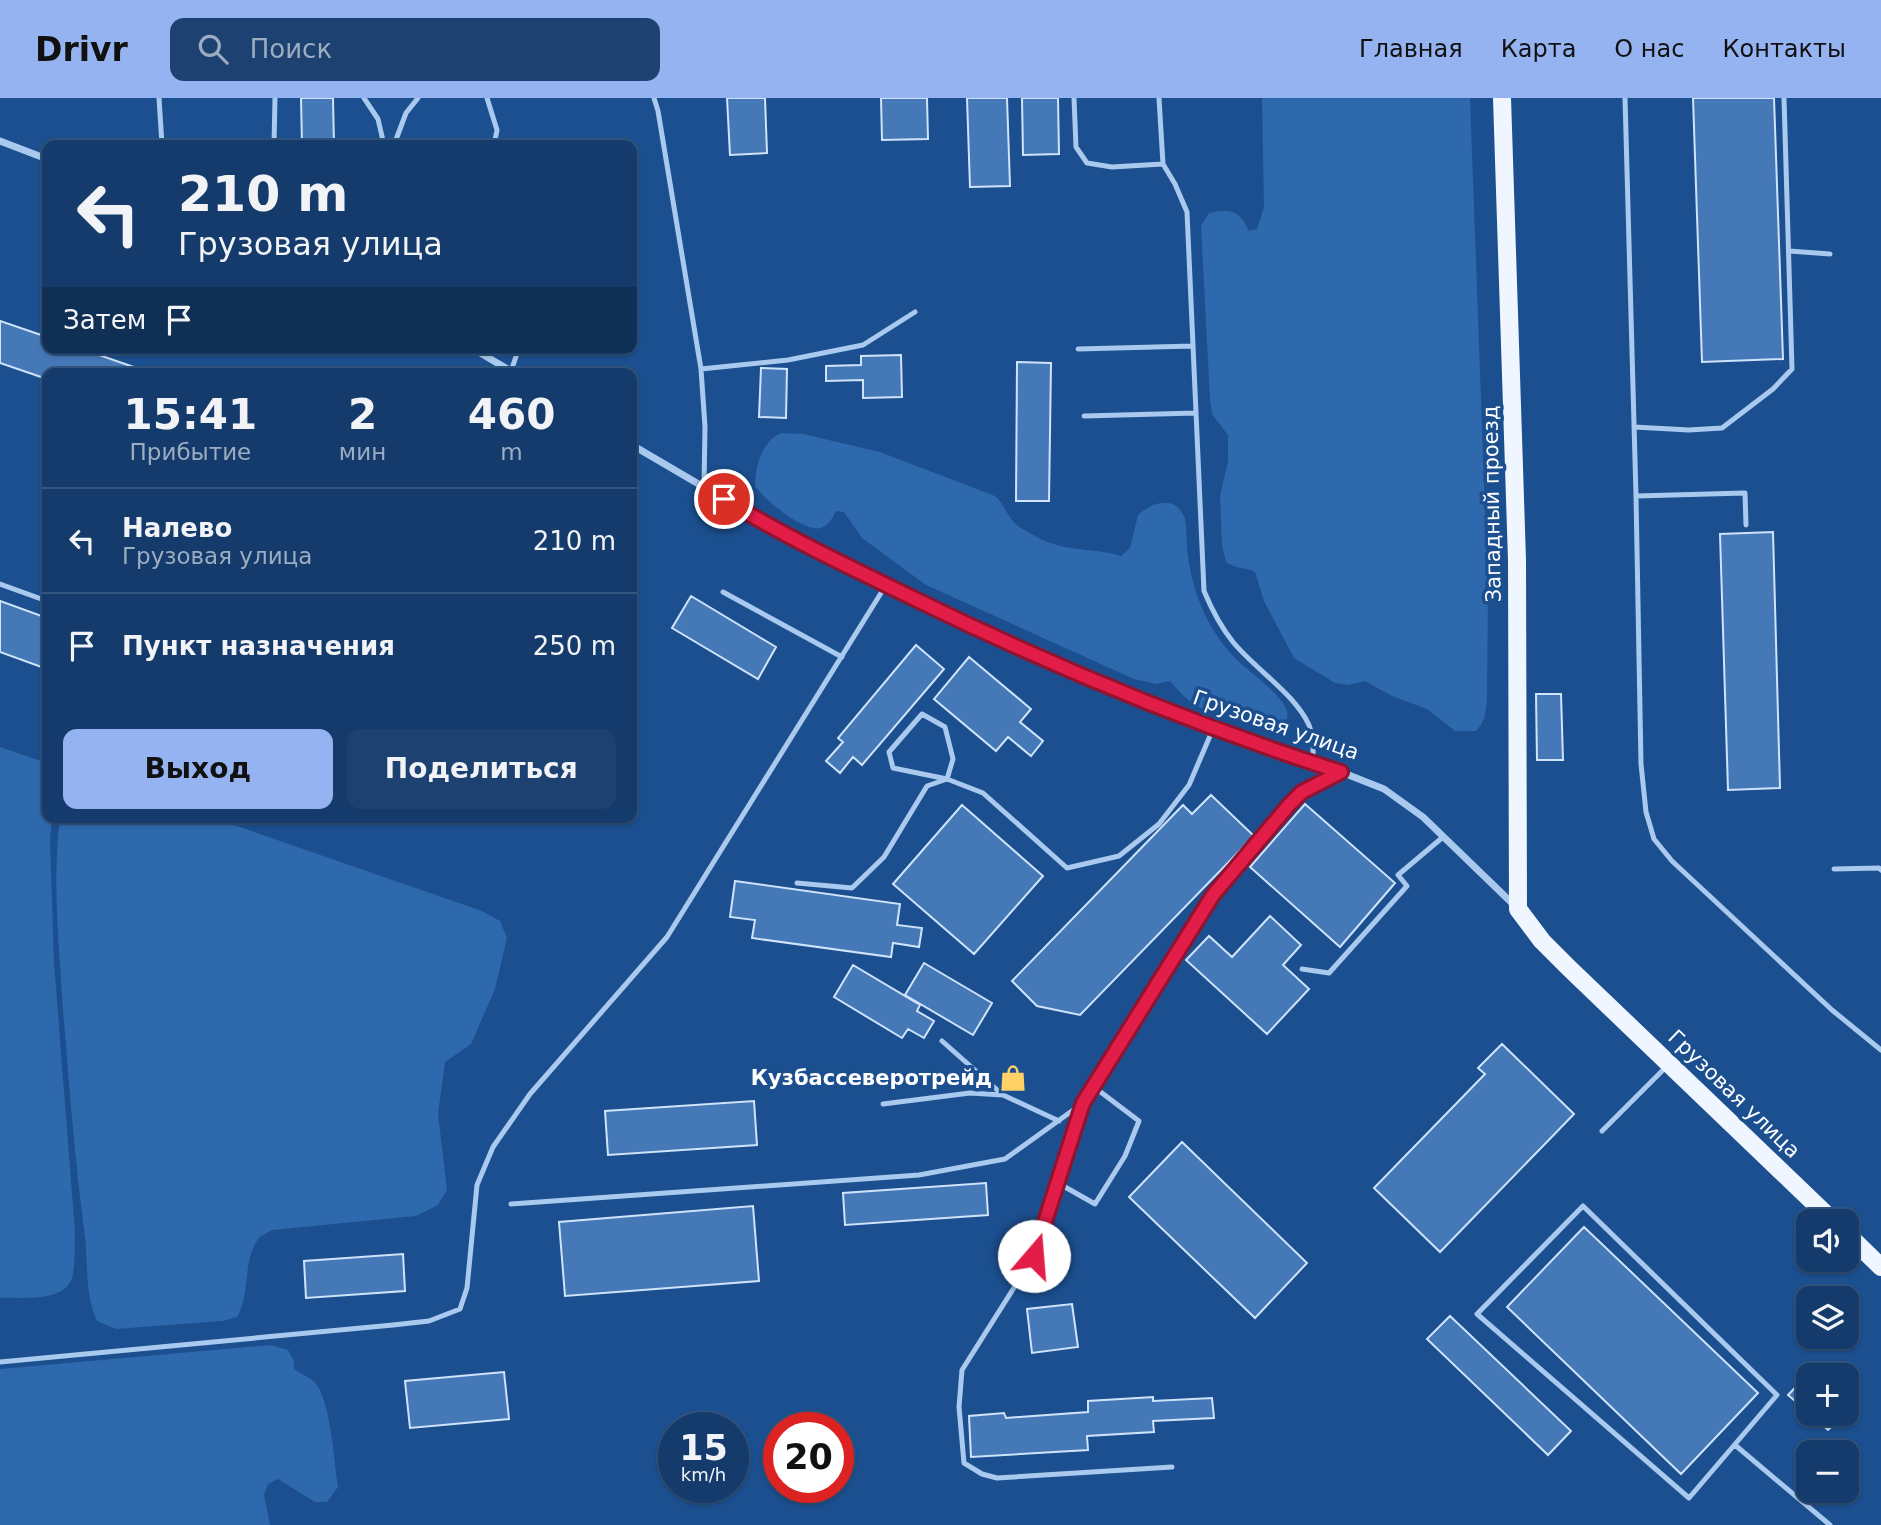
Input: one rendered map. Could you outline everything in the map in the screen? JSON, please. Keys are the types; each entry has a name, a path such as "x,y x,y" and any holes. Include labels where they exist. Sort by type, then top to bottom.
{"main road":[{"name":"Западный проезд","path":"1502,98 1517,559 1518,909"},
{"name":"Грузовая улица","path":"1518,909 1550,950 1821,1209"},
{"path":"1859,1246 1881,1267"}],"street":[{"path":"0,141 42,157"},
{"path":"482,354 506,368"},
{"name":"Грузовая улица","path":"637,447 806,547 1021,650 1122,694 1213,729 1341,772 1398,796 1518,909"}],"lane":[{"path":"159,98 162,140"},
{"path":"274,140 275,98"},
{"path":"364,98 378,118 383,140"},
{"path":"396,140 406,113 418,98"},
{"path":"487,98 497,130 495,140"},
{"path":"654,98 701,369 705,427 704,486"},
{"path":"1074,98 1076,147 1087,163 1112,167 1163,164"},
{"path":"1159,98 1163,164 1187,212 1204,591 1215,618 1234,643 1293,703 1309,725 1313,742 1312,763"},
{"path":"1625,98 1641,764 1646,812 1654,839 1672,861 1832,1010 1881,1050"},
{"path":"1634,427 1689,430 1721,428 1773,389 1792,369 1784,98"},
{"path":"1789,251 1830,254"},
{"path":"701,369 788,360 863,345 915,312"},
{"path":"1077,349 1193,346"},
{"path":"1084,416 1196,413"},
{"path":"1636,496 1745,493 1746,524"},
{"path":"0,584 42,599"},
{"path":"0,1362 429,1321 460,1309 467,1288 477,1185 493,1147 530,1094 667,937 886,585"},
{"path":"723,592 842,657"},
{"path":"947,779 953,760 945,727 922,714 890,752 892,768 947,779 983,793 1067,869 1119,856 1158,824 1189,785 1213,729"},
{"path":"1172,1467 997,1478 982,1474 964,1463 959,1407 962,1370 1034,1256 1083,1103 1213,895 1302,792 1341,772"},
{"path":"797,883 852,888 884,857 927,786 947,779"},
{"path":"1302,969 1329,973 1407,886 1398,874 1443,837"},
{"path":"1834,869 1881,870"},
{"path":"942,1041 1003,1096 1059,1121"},
{"path":"1602,1131 1670,1063"},
{"path":"1058,1183 1095,1204 1125,1156 1139,1121 1094,1087"},
{"path":"883,1104 970,1093 1003,1096"},
{"path":"511,1204 919,1175 1004,1159 1083,1103"},
{"path":"1583,1206 1777,1395 1735,1445 1689,1498 1477,1314 1583,1206"},
{"path":"1735,1445 1830,1525"}],"shaded area":[{"path":"1262,98 1470,98 1488,592 1487,704 1483,720 1476,731 1455,731 1427,709 1392,696 1365,681 1349,685 1335,683 1294,658 1264,601 1255,572 1226,562 1222,545 1220,496 1228,461 1228,435 1212,414 1210,400 1201,226 1209,213 1229,211 1242,219 1249,231 1257,229 1264,207"},
{"path":"781,433 803,434 880,452 995,496 1018,526 1042,540 1065,547 1121,556 1130,548 1138,515 1151,506 1171,503 1181,511 1185,519 1191,571 1198,598 1209,623 1235,658 1285,706 1288,714 1285,721 1279,725 1264,725 1225,708 1201,708 1187,699 1170,681 1157,684 1134,679 926,585 862,538 844,512 836,511 821,528 795,520 775,506 755,486 756,471 764,448"},
{"path":"0,747 42,762 42,823 52,823 54,963 75,1232 73,1273 67,1286 60,1292 41,1297 0,1298"},
{"path":"60,823 228,823 482,911 500,921 507,938 495,989 471,1044 445,1062 438,1114 447,1190 438,1205 416,1216 272,1230 263,1235 253,1248 244,1298 237,1317 223,1321 116,1329 97,1321 89,1290 63,1009 56,889"},
{"path":"271,1345 288,1350 294,1361 294,1369 315,1383 322,1394 329,1420 338,1487 327,1502 315,1502 278,1479 268,1484 264,1495 270,1525 0,1525 0,1369"}],"building":[{"path":"301,98 333,98 334,140 302,140"},
{"path":"727,98 765,98 767,153 730,155"},
{"path":"881,98 927,98 928,139 882,140"},
{"path":"967,98 1007,98 1010,186 970,187"},
{"path":"1022,98 1058,98 1059,154 1023,155"},
{"path":"1693,98 1774,98 1783,359 1702,362"},
{"path":"0,321 42,335 42,354 96,354 137,368 42,368 42,377 0,363"},
{"path":"901,355 902,397 863,398 863,380 826,381 826,366 861,365 861,356"},
{"path":"1017,362 1051,363 1049,501 1016,501"},
{"path":"761,368 787,369 786,418 759,417"},
{"path":"1773,532 1780,788 1728,790 1720,534"},
{"path":"691,596 776,647 758,679 672,628"},
{"path":"0,601 42,616 42,667 0,652"},
{"path":"916,645 944,669 862,765 853,757 840,773 826,761 843,742 838,738"},
{"path":"969,657 1031,709 1020,722 1043,741 1031,756 1008,737 996,751 934,699"},
{"path":"1536,694 1561,694 1563,760 1537,760"},
{"path":"1211,795 1254,836 1080,1015 1037,1006 1012,981 1183,805 1192,814"},
{"path":"1305,804 1395,883 1340,947 1250,867"},
{"path":"962,805 1043,876 974,954 893,884"},
{"path":"735,881 900,904 897,925 922,928 919,947 893,943 891,957 752,938 755,920 730,917"},
{"path":"1270,916 1301,945 1283,965 1309,989 1267,1034 1186,960 1209,936 1232,957"},
{"path":"924,963 992,1003 973,1035 905,995"},
{"path":"853,965 920,1005 917,1011 934,1021 924,1038 908,1029 902,1038 834,997"},
{"path":"1502,1044 1574,1114 1440,1252 1374,1188 1485,1074 1478,1068"},
{"path":"754,1101 757,1145 608,1155 605,1111"},
{"path":"1182,1142 1307,1263 1255,1318 1129,1197"},
{"path":"986,1183 988,1215 845,1225 843,1193"},
{"path":"753,1206 759,1281 565,1296 559,1222"},
{"path":"1584,1227 1758,1393 1681,1474 1507,1307"},
{"path":"403,1254 405,1291 306,1298 304,1261"},
{"path":"1072,1304 1078,1347 1032,1353 1027,1309"},
{"path":"1450,1316 1571,1431 1548,1455 1427,1339"},
{"path":"504,1372 509,1419 410,1428 405,1381"},
{"path":"1796,1387 1796,1402 1788,1395"},
{"path":"1153,1397 1153,1401 1212,1398 1214,1418 1153,1421 1154,1432 1087,1436 1088,1450 971,1457 969,1416 1004,1413 1006,1418 1088,1412 1088,1401"}],"place":[{"name":"Кузбассеверотрейд","path":"1013,1078"}],"route":[{"path":"724,499 806,547 1021,650 1122,694 1213,729 1341,772 1302,792 1213,895 1083,1103 1034,1256"}]}
